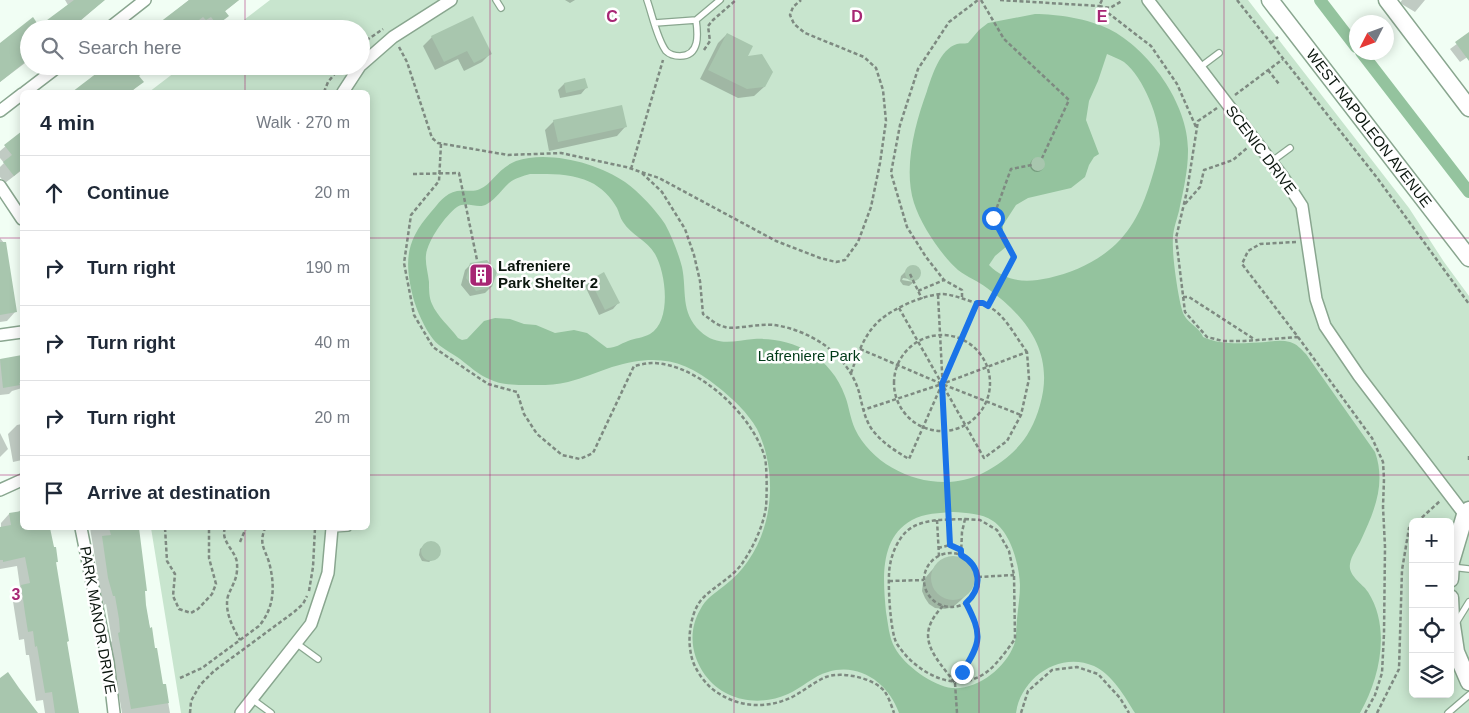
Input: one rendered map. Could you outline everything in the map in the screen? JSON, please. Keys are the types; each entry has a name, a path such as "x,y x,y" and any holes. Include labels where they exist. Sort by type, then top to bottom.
{"main road":[{"name":"WEST NAPOLEON AVENUE","path":"1270,0 1469,258"},
{"path":"1387,0 1469,108"},
{"path":"1452,563 1467,512"},
{"path":"1454,637 1456,652 1469,682"}],"street":[{"path":"370,58 393,37 451,0"},
{"name":"SCENIC DRIVE","path":"1148,0 1255,140 1302,206 1316,299 1325,326 1359,376 1449,494 1467,512"},
{"path":"118,20 137,2"},
{"path":"28,90 47,75"},
{"path":"344,90 353,75"},
{"path":"0,112 20,96"},
{"path":"0,186 20,216"},
{"path":"0,335 20,332"},
{"path":"0,490 20,481"},
{"name":"PARK MANOR DRIVE","path":"81,530 108,662 114,713"},
{"path":"241,713 311,624 328,573 332,530"}],"lane":[{"path":"496,0 501,8"},
{"path":"647,0 663,47 668,53 685,56 691,52 696,46 698,36 696,20"},
{"path":"655,23 696,20 720,0"},
{"path":"1200,68 1218,53"},
{"path":"1271,162 1290,148"},
{"path":"1454,567 1469,569"},
{"path":"1454,627 1469,602"},
{"path":"296,643 318,659"},
{"path":"1448,713 1469,695"},
{"path":"252,699 271,713"}],"path":[{"path":"702,54 710,41 708,26 736,0"},
{"path":"370,38 385,29 393,37 407,62 432,138 441,144 508,155 560,153 632,169 659,178 776,241 820,258 836,262 845,260 858,242 871,207 886,121 883,90 876,68 864,57 805,33 794,24 790,15 793,7 801,0"},
{"path":"962,297 962,290 944,280 926,257 907,227 891,173 900,125 918,69 949,22 979,0 1004,39 1068,100 1042,158"},
{"path":"1000,0 1110,8 1122,1"},
{"path":"1099,6 1102,0"},
{"path":"1237,0 1378,179 1469,304"},
{"path":"1099,6 1151,46 1177,84 1197,128"},
{"path":"1271,43 1278,37"},
{"path":"1284,58 1198,121 1184,205 1176,238 1185,312 1206,337 1223,340 1298,337"},
{"path":"632,169 663,59 670,63"},
{"path":"1268,70 1279,84"},
{"path":"325,90 334,75"},
{"path":"1184,205 1200,187 1204,170 1233,160 1255,140"},
{"path":"441,144 439,181 411,215 404,263 414,315 433,347 488,384 517,392 524,414 537,434 562,455 580,459 593,453 634,366 652,363 669,365 695,375 736,408 755,436 765,458 766,474 766,507 754,544 740,566 702,598 696,609 691,627 691,655 696,667 712,690 738,703 762,705 792,697 814,683 838,674 865,680 885,692 894,713"},
{"path":"988,306 1014,257 993,218 1011,169 1032,165"},
{"path":"641,172 662,192 685,229 700,281 703,314 715,323 727,328 774,325 799,331 822,343 840,358 850,373 859,391 863,410 871,428 891,448 909,459 977,303"},
{"path":"413,174 459,174 477,260"},
{"path":"1308,242 1260,244 1248,251 1242,264 1372,438 1383,462 1382,507 1385,547 1383,654 1375,694 1366,713"},
{"path":"910,274 922,299"},
{"path":"918,291 944,280"},
{"path":"850,373 860,349 872,329 880,320 900,308 938,295 962,297 977,303 983,303 999,314 1027,352 1029,378 1021,415 1008,441 984,458 900,308"},
{"path":"938,295 950,545"},
{"path":"1183,297 1189,297 1255,340"},
{"path":"940,334 951,335 969,343 988,367 991,376 989,396 982,410 965,424 956,429 945,431 924,427 915,422 902,408 898,399 894,378 897,364 918,341 940,334"},
{"path":"860,349 1021,415"},
{"path":"863,410 942,384 1027,352"},
{"path":"1422,518 1449,494"},
{"path":"961,555 965,518"},
{"path":"965,518 980,520 997,530 1009,551 1014,575 1015,639 987,672 969,680 955,683 938,679 917,666 896,643 891,613 890,565 899,540 908,530 928,521 937,520 965,518"},
{"path":"937,520 939,556"},
{"path":"1377,713 1399,668 1402,570 1409,528"},
{"path":"165,530 167,561 175,574 173,596 179,609 190,613 198,609 212,594 216,584 209,558 209,530"},
{"path":"224,530 228,545 237,561 237,579 227,605 232,624 240,640"},
{"path":"240,542 245,530"},
{"path":"180,678 202,668 265,620 271,605 274,586 268,560 262,545 264,530"},
{"path":"190,713 191,701 200,685 214,671 303,604 308,593 313,567 314,530"},
{"path":"938,548 950,545 961,550"},
{"path":"946,554 961,555 972,564 978,577 976,592 966,603 959,606 943,606 929,596 925,588 924,580 928,566 939,556 946,554"},
{"path":"978,577 1014,575"},
{"path":"889,581 924,580"},
{"path":"955,683 973,656 978,641 976,623 966,603"},
{"path":"943,606 933,616 927,633 932,651 955,683 957,713"},
{"path":"1021,713 1028,691 1052,670 1078,667 1098,674 1120,698 1130,713"}],"green space":[{"name":"Lafreniere Park","path":"270,0 1248,0 1409,208 1444,262 1469,296 1469,713 181,713 151,530 370,530 370,90 152,90 171,75 370,75 370,20 244,20"}],"shaded area":[{"path":"1035,14 1083,20 1101,25 1124,38 1152,64 1174,97 1187,133 1186,174 1173,242 1177,283 1184,315 1203,337 1218,342 1284,341 1297,345 1306,354 1375,452 1379,475 1377,496 1371,518 1350,564 1353,576 1368,592 1375,606 1381,637 1380,653 1373,684 1360,713 1135,713 1118,686 1107,674 1094,666 1081,662 1068,662 1044,670 1026,688 1019,700 1016,713 899,713 888,693 881,685 862,673 851,670 828,672 777,698 754,701 732,696 713,684 700,668 694,652 693,635 696,618 705,602 734,578 748,561 757,546 768,514 770,479 768,462 757,429 745,412 729,396 705,377 680,364 668,361 655,360 627,363 557,384 518,385 493,381 439,345 424,324 414,302 410,284 408,272 409,252 416,232 442,199 453,192 474,191 484,187 504,168 516,161 543,157 572,160 614,175 636,191 657,213 665,224 675,245 682,267 685,301 689,316 706,336 726,342 754,339 776,340 790,343 815,356 826,365 839,383 855,429 865,444 878,458 893,468 910,476 929,481 947,482 966,480 983,473 1012,453 1032,427 1044,386 1044,369 1034,338 1014,311 987,288 958,270 938,248 917,212 914,203 911,189 910,161 915,132 923,104 931,78 941,57 951,47 957,44 968,43 988,23","holes":["1107,54 1124,62 1138,78 1150,100 1157,123 1159,150 1141,208 1124,236 1109,250 1085,266 1058,276 1040,280 1016,280 1002,275 989,265 995,256 1007,246 1003,225 1016,205 1028,198 1071,188 1085,177 1089,165 1094,157 1099,154 1086,120 1089,101","530,174 545,174 583,179 594,184 612,200 626,227 652,249 659,262 665,296 662,319 657,328 650,334 615,347 607,348 587,333 574,330 555,333 536,325 524,324 510,319 495,318 484,321 467,339 462,340 458,338 440,317 430,299 426,261 427,249 442,222 457,207 465,204 484,206 494,199 511,181","963,513 979,515 993,521 1005,533 1013,550 1018,568 1020,585 1016,639 1010,654 989,676 962,688 952,688 936,683 912,668 899,655 891,640 888,626 884,587 888,549 901,528 912,520 932,514"]}],"building":[{"path":"74,0 105,0 81,20 47,20"},
{"path":"189,0 239,0 225,11 229,16 224,20 213,20 211,17 206,20 203,17 199,20 163,20"},
{"path":"473,16 492,54 474,63 467,51 444,62 431,36"},
{"path":"20,27 20,66 0,82 0,43"},
{"path":"1469,32 1469,61 1455,42"},
{"path":"727,33 753,46 748,56 762,54 773,72 765,87 747,89 708,70"},
{"path":"94,75 140,75 139,76 144,82 133,90 75,90"},
{"path":"585,78 588,88 566,93 564,83"},
{"path":"622,105 627,127 558,142 553,120"},
{"path":"20,133 20,171 14,176 3,162 12,155 4,145"},
{"path":"1038,157 1043,159 1045,164 1043,169 1038,171 1033,169 1031,164 1033,159"},
{"path":"0,242 6,242 17,312 0,315"},
{"name":"Lafreniere Park Shelter 2","path":"487,260 497,272 492,287 476,291 466,278 470,263"},
{"path":"913,265 919,267 921,273 919,279 913,281 907,279 905,273 907,267"},
{"path":"604,272 620,303 605,310 590,280"},
{"path":"20,355 20,385 3,388 0,359"},
{"path":"20,511 20,530 50,530 54,547 56,547 58,562 56,562 69,641 67,642 79,713 55,713 52,692 45,693 37,646 35,647 33,631 28,632 25,613 21,585 30,583 25,557 3,562 3,560 0,560 0,527 11,525 9,513"},
{"path":"110,530 139,530 147,591 145,591 146,605 155,648 157,648 163,684 166,684 169,703 131,709 118,633 120,632 119,619 115,596 113,596 108,578 102,536 111,535"},
{"path":"431,541 438,544 441,551 438,558 431,561 424,558 421,551 424,544"},
{"path":"949,556 957,556 969,562 975,578 969,594 957,600 949,600 937,594 931,582 931,574 937,562"},
{"path":"8,672 38,713 0,713 0,678"}],"waterway":[{"path":"1320,0 1349,38"},
{"path":"1367,60 1469,192"}],"place":[{"name":"Lafreniere Park Shelter 2","path":"481,275"}],"route":[{"path":"962,672 973,656 978,641 976,623 966,603 976,592 978,577 972,564 961,555 961,550 950,545 942,384 977,303 983,303 988,306 1014,257 993,218"}]}
